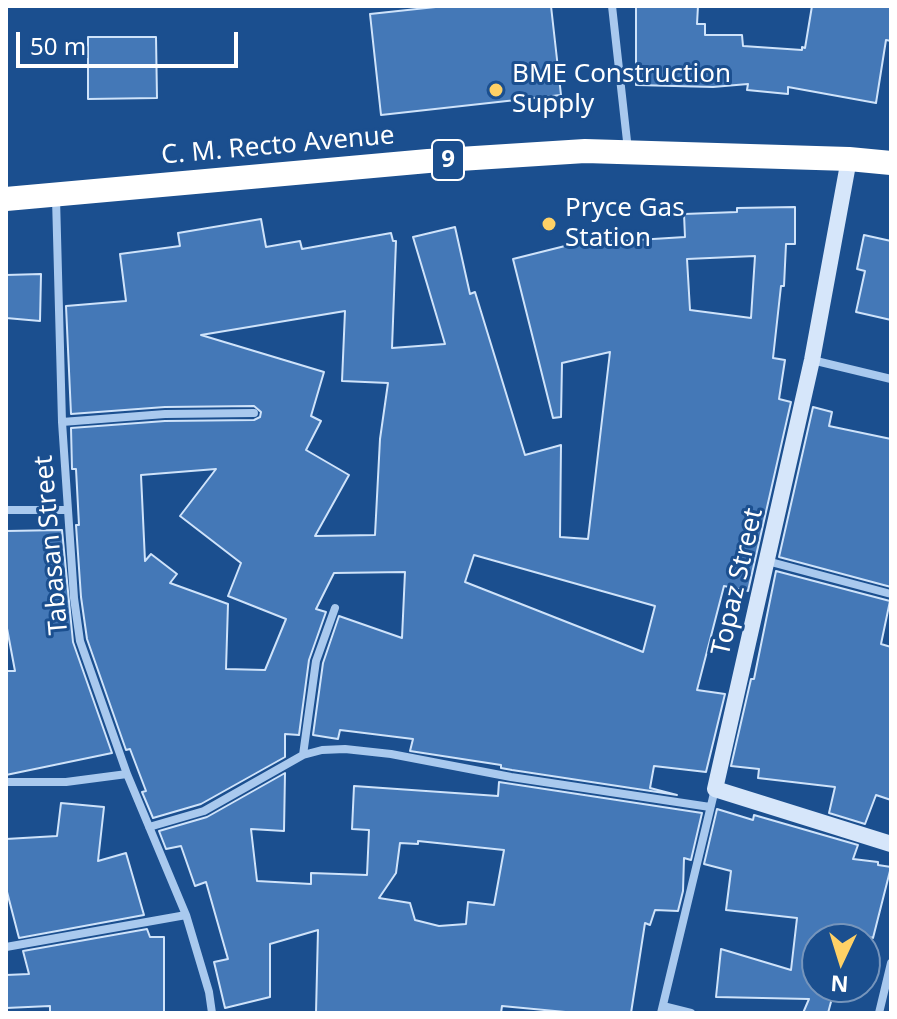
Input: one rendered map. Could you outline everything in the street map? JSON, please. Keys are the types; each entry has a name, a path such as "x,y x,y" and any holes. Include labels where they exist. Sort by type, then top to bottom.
{"highway":[{"name":"C. M. Recto Avenue","path":"6,199 428,161 585,151 891,163"}],"street":[{"path":"612,6 628,151"},
{"name":"Topaz Street","path":"662,1009 812,360 849,159"},
{"name":"Tabasan Street","path":"56,194 62,422 74,598 80,641 127,774 186,915 209,992 212,1013"},
{"path":"812,360 891,379"},
{"path":"62,422 165,414 254,413"},
{"path":"6,510 68,510"},
{"path":"767,561 891,594"},
{"path":"303,755 316,661 335,608"},
{"path":"149,827 204,811 303,755 345,749 710,807"},
{"path":"6,782 66,782 127,774"},
{"path":"715,789 891,844"},
{"path":"6,947 186,915"},
{"path":"879,1013 891,963"},
{"path":"662,1009 691,1013"}],"building":[{"path":"445,6 551,6 561,95 381,115 370,14"},
{"path":"636,6 698,6 697,24 705,24 705,35 742,35 743,46 802,50 802,47 805,48 812,6 891,6 891,41 886,40 876,103 788,87 788,94 747,90 748,84 713,87 636,85"},
{"path":"88,37 156,37 157,98 88,99"},
{"path":"795,207 795,244 786,244 784,286 781,286 773,358 785,360 779,399 791,402 748,591 724,586 697,690 725,694 706,772 654,766 650,788 677,795 410,751 413,739 340,730 338,739 313,735 323,663 339,616 402,638 405,572 334,573 316,609 326,612 309,660 299,735 285,734 285,757 201,804 153,818 142,792 146,791 130,749 126,750 87,639 81,597 76,469 72,469 71,428 165,421 254,420 260,417 261,412 254,406 165,407 71,414 66,306 126,301 120,254 180,246 178,233 261,219 266,247 300,241 302,249 391,233 393,241 396,241 392,348 445,344 413,237 455,227 470,294 475,292 525,455 561,445 560,537 588,539 610,352 562,363 561,417 553,418 513,259 573,244 685,237 684,214 737,212 737,208","holes":["755,256 751,318 690,310 687,259","345,311 342,381 388,383 380,439 375,535 315,536 349,475 306,450 321,421 311,416 324,372 201,335","216,469 180,516 241,563 228,596 286,619 265,670 226,669 228,604 170,583 177,574 151,554 145,561 141,475","474,555 655,606 643,652 465,582"]},
{"path":"864,235 891,241 891,320 856,312 865,271 857,269"},
{"path":"41,274 40,321 6,318 6,275"},
{"path":"813,407 832,412 829,426 891,439 891,587 779,557"},
{"path":"62,530 73,642 112,753 6,775 6,671 15,671 6,623 6,531"},
{"path":"776,571 890,601 881,644 891,647 891,800 876,795 865,824 829,813 835,787 758,778 759,769 731,766 751,679 754,679"},
{"path":"285,773 284,831 251,829 257,881 311,884 311,873 367,875 369,830 352,829 354,786 498,796 499,782 702,813 691,860 684,858 683,891 678,911 655,910 650,925 645,923 631,1013 576,1013 502,1006 501,1013 316,1013 318,930 270,944 270,997 225,1008 214,962 228,959 206,882 195,886 181,846 166,849 159,831 207,817","holes":["418,841 504,850 494,905 468,902 466,924 439,926 415,920 410,903 379,898 396,873 400,843 418,844"]},
{"path":"61,803 104,807 98,861 126,853 144,915 19,938 6,888 6,839 57,836"},
{"path":"717,809 753,820 754,815 858,845 853,859 891,867 877,923 801,923 801,999 716,997 721,949 791,970 797,918 726,910 731,871 704,864"},
{"path":"147,929 150,937 164,937 164,1013 50,1013 50,1006 6,1008 6,975 29,974 23,951"},
{"path":"807,1003 831,1003 828,1013 803,1013"}],"place":[{"name":"BME Construction Supply","path":"496,90"},
{"name":"Pryce Gas Station","path":"549,224"}]}
